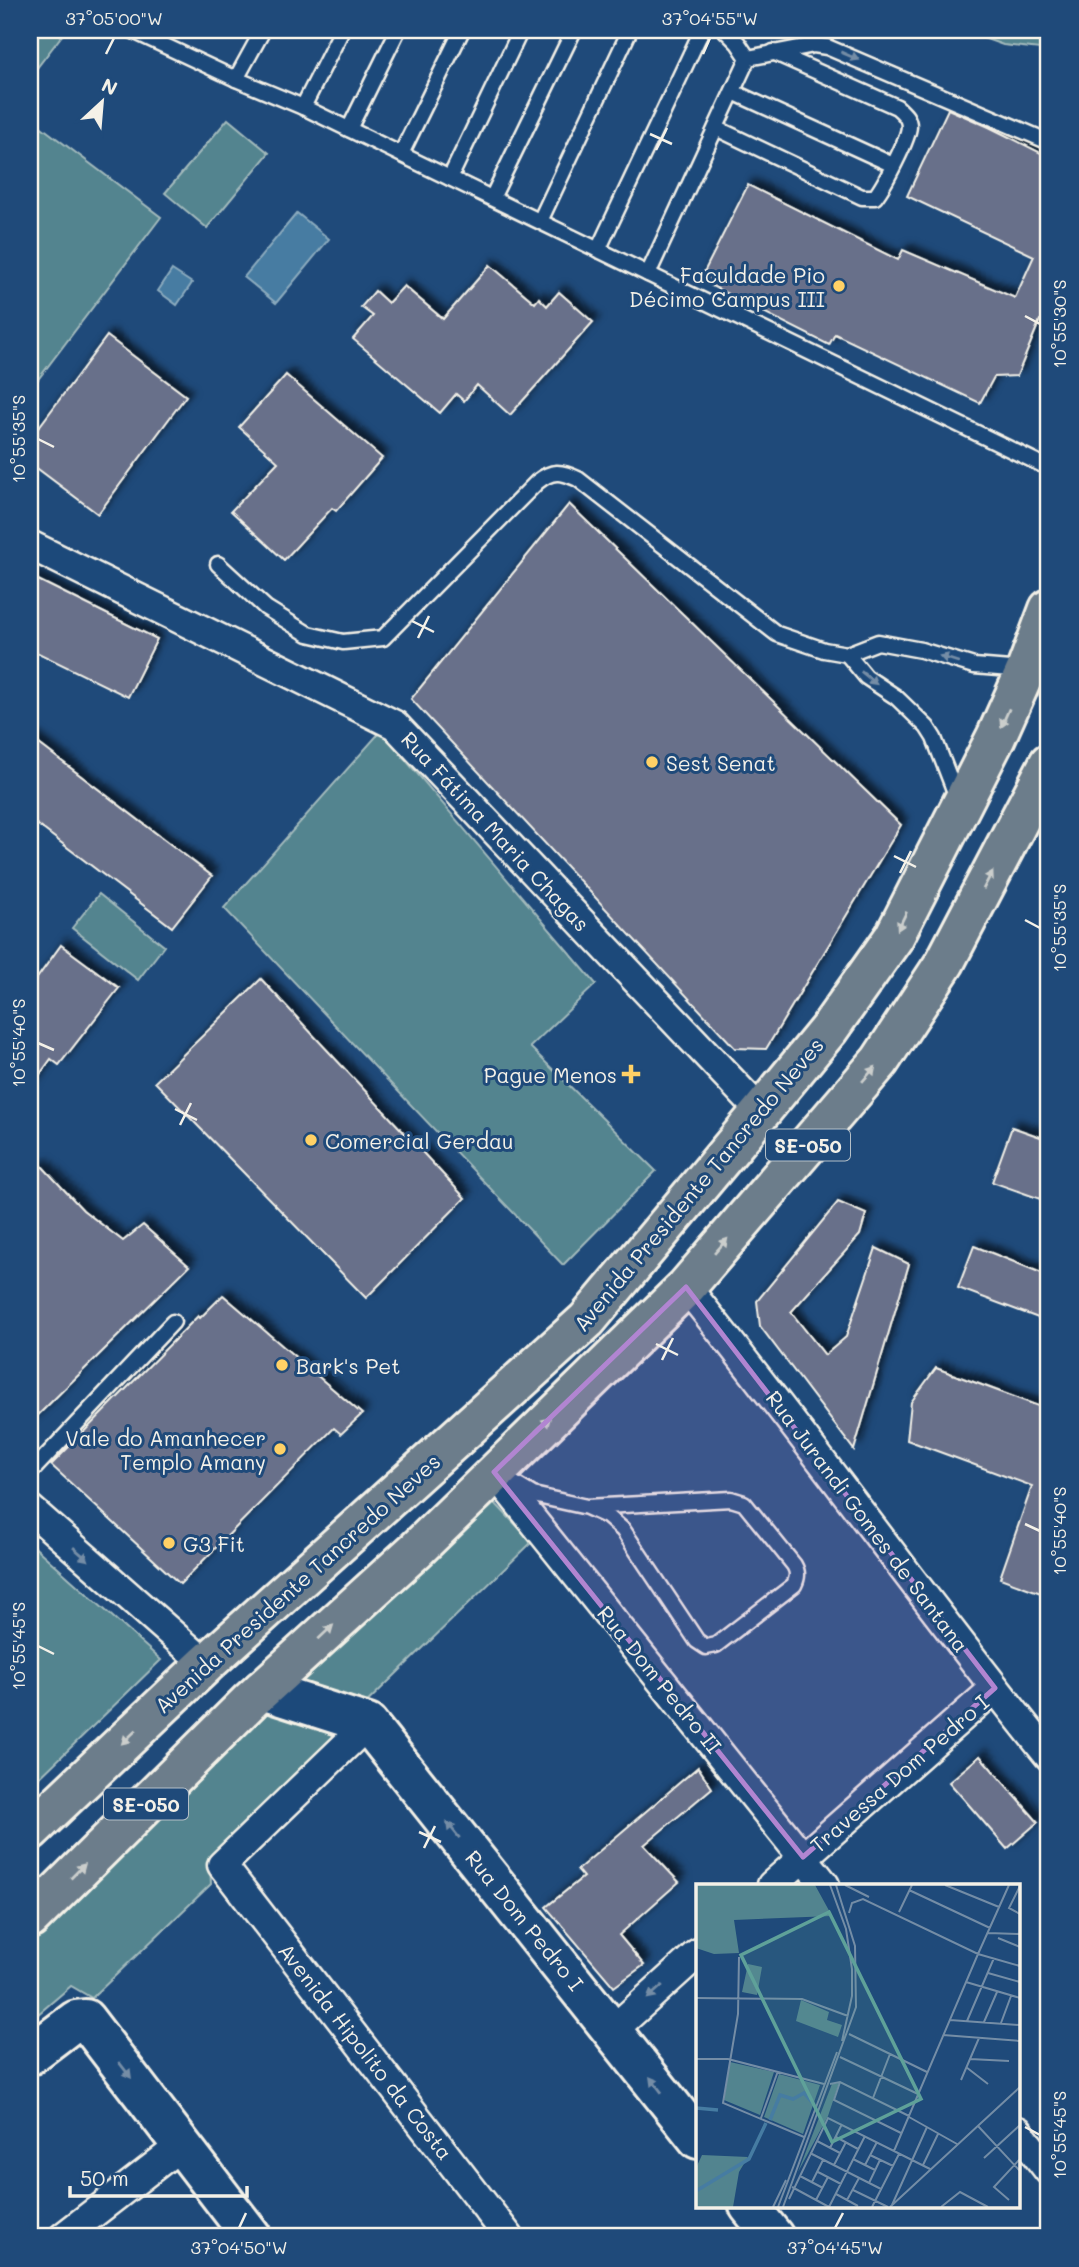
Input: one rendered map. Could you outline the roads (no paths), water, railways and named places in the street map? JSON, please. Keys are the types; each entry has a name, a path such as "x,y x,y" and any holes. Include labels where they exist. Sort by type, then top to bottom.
{"main road":[{"name":"Avenida Presidente Tancredo Neves","path":"30,1831 197,1673 587,1320 761,1112 830,1029 894,937 996,737 1049,609"},
{"name":"SE-050","path":"30,1919 269,1684 416,1550 687,1287 880,1061 945,962 1049,763"},
{"path":"197,1673 269,1684"}],"street":[{"name":"Rua Fátima Maria Chagas","path":"30,545 395,725 761,1112"},
{"name":"Rua Jurandi Gomes de Santana","path":"687,1287 1049,1756"},
{"name":"Rua Dom Pedro II","path":"494,1472 824,1884"},
{"path":"30,1508 197,1673"},
{"path":"269,1684 368,1724"},
{"name":"Travessa Dom Pedro I","path":"773,1884 995,1688"},
{"name":"Avenida Hipolito da Costa","path":"368,1724 222,1865 509,2237"},
{"name":"Rua Dom Pedro I","path":"368,1724 696,2136"},
{"path":"613,2030 696,1955"},
{"path":"30,2055 82,2018 253,2237"},
{"path":"1020,2134 1049,2171"},
{"path":"64,2237 183,2144"},
{"path":"751,2208 774,2237"}],"lane":[{"path":"131,30 303,107 1049,468"},
{"path":"236,79 263,30"},
{"path":"303,107 342,30"},
{"path":"349,129 398,30"},
{"path":"401,155 462,30"},
{"path":"450,178 521,30"},
{"path":"492,198 574,30"},
{"path":"540,221 630,30"},
{"path":"598,250 702,30"},
{"path":"725,30 748,58"},
{"path":"748,58 814,46 827,47 1049,142"},
{"path":"716,128 862,197 875,197 883,187 909,128 907,116 897,107 773,52"},
{"path":"648,274 748,58"},
{"path":"733,92 893,165"},
{"path":"218,564 266,608 308,634 343,642 383,638 537,482 550,472 563,472 578,478 777,634 824,650 847,654 878,642 921,650 974,666 1026,670"},
{"path":"847,654 866,677 896,697 931,732 960,805"},
{"path":"30,1473 173,1322"},
{"path":"494,1472 533,1495 587,1507 607,1516 623,1530 699,1643 706,1647 716,1645 794,1585 796,1580 794,1565 744,1503 731,1499 587,1507"}],"water":[{"path":"297,213 329,239 276,303 244,277"},
{"path":"172,270 192,283 177,305 158,291"}],"place":[{"name":"Faculdade Pio Décimo Campus III","path":"839,286"},
{"name":"Sest Senat","path":"652,762"},
{"name":"Pague Menos","path":"631,1074"},
{"name":"Comercial Gerdau","path":"311,1140"},
{"name":"Bark's Pet","path":"282,1365"},
{"name":"Vale do Amanhecer Templo Amany","path":"280,1449"},
{"name":"G3 Fit","path":"169,1543"}]}
